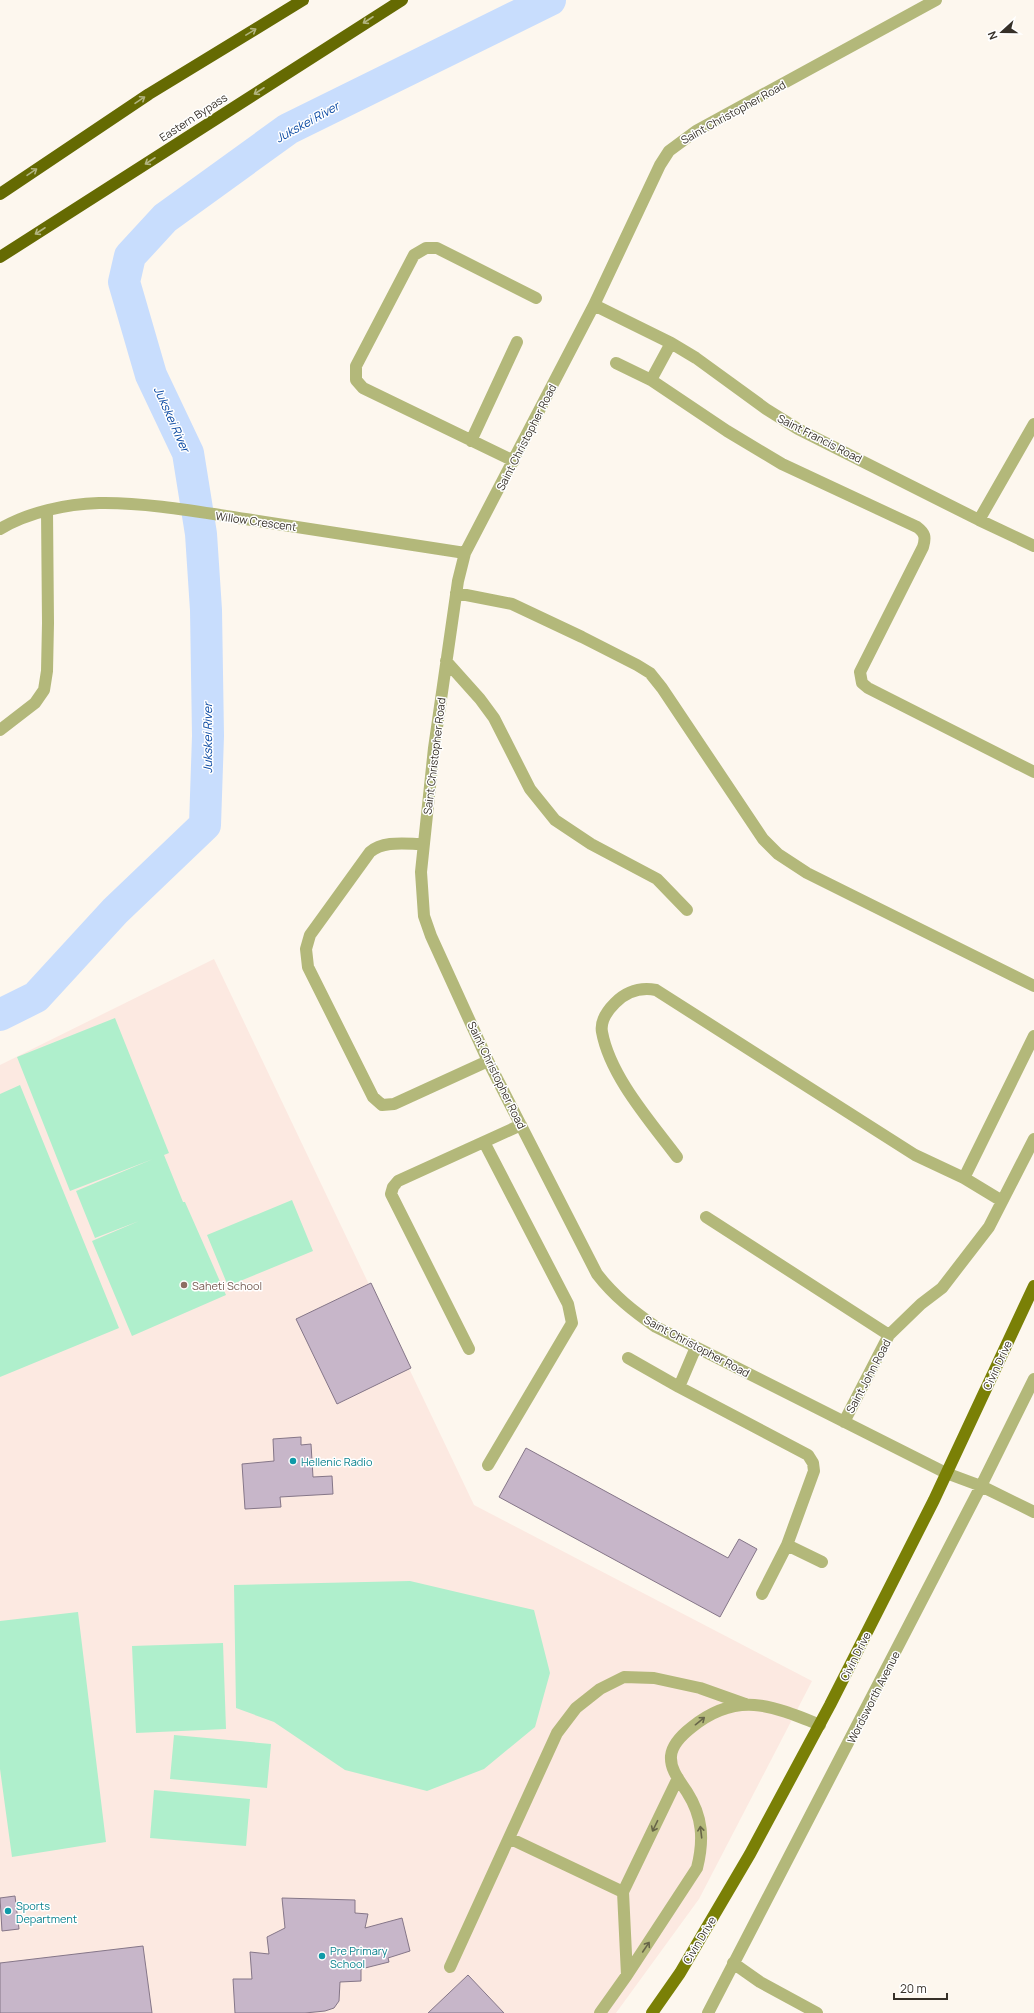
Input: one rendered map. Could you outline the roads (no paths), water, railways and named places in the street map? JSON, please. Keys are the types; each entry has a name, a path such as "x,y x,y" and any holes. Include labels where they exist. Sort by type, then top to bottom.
{"highway":[{"path":"0,194 149,94 303,0"},
{"name":"Eastern Bypass","path":"0,257 402,0"}],"main road":[{"name":"Civin Drive","path":"652,2013 680,1973 750,1854 820,1725 946,1473 1034,1286"}],"street":[{"name":"Saint Christopher Road","path":"936,0 696,131 679,142 669,151 660,165 594,305 465,553 456,593 446,661 434,748 421,872 424,916 488,1061 597,1274 606,1286 627,1307 656,1327 946,1473 981,1486 1034,1512"},
{"path":"514,461 364,388 356,380 356,366 414,254 426,248 437,248 536,298"},
{"name":"Saint Francis Road","path":"594,305 671,343 696,358 766,409 798,429 1034,546"},
{"path":"471,441 517,342"},
{"path":"651,380 671,343"},
{"path":"616,363 651,380 727,431 782,464 917,527 924,532 925,540 923,547 860,672 862,683 868,688 1034,772"},
{"path":"979,520 1034,424"},
{"name":"Willow Crescent","path":"0,528 47,511 70,506 100,503 218,515 465,553"},
{"path":"0,730 35,703 44,690 47,671 48,623 47,511"},
{"path":"456,593 512,604 582,637 650,673 662,688 763,838 778,854 807,873 1034,986"},
{"path":"446,661 480,699 494,718 530,789 556,820 591,844 657,879 687,910"},
{"path":"424,844 384,845 376,847 370,852 310,935 306,949 308,967 373,1097 382,1105 394,1104 488,1061"},
{"path":"677,1157 624,1084 608,1053 601,1031 608,1009 620,998 636,989 646,988 656,990 915,1155 964,1178 1002,1201"},
{"path":"964,1178 1034,1036"},
{"path":"469,1349 390,1194 393,1187 398,1182 521,1125"},
{"name":"Saint John Road","path":"844,1422 889,1335 921,1304 942,1288 989,1227 1034,1139"},
{"path":"484,1142 568,1304 572,1324 488,1465"},
{"path":"706,1217 889,1335"},
{"path":"679,1387 696,1347"},
{"path":"628,1358 679,1387 808,1455 813,1463 814,1471 788,1545 762,1594"},
{"name":"Wordsworth Avenue","path":"708,2013 733,1962 981,1486 1034,1379"},
{"path":"788,1545 822,1562"},
{"path":"450,1966 557,1733 576,1708 600,1689 624,1677 654,1678 700,1688 744,1704 768,1706 780,1709 820,1725"},
{"path":"600,2013 627,1976 697,1868 702,1848 700,1821 688,1793 673,1769 671,1756 680,1737 707,1715 744,1704"},
{"path":"627,1976 623,1892 678,1778"},
{"path":"509,1838 623,1892"},
{"path":"733,1962 760,1982 817,2013"}],"waterway":[{"name":"Jukskei River","path":"0,1015 36,997 115,911 205,825 208,736 206,610 201,534 188,453 151,375 124,282 130,256 165,218 288,129 550,0"}],"place":[{"name":"Saheti School","path":"184,1285"},
{"name":"Hellenic Radio","path":"293,1461"},
{"name":"Sports Department","path":"8,1911"},
{"name":"Pre Primary School","path":"322,1956"}]}
